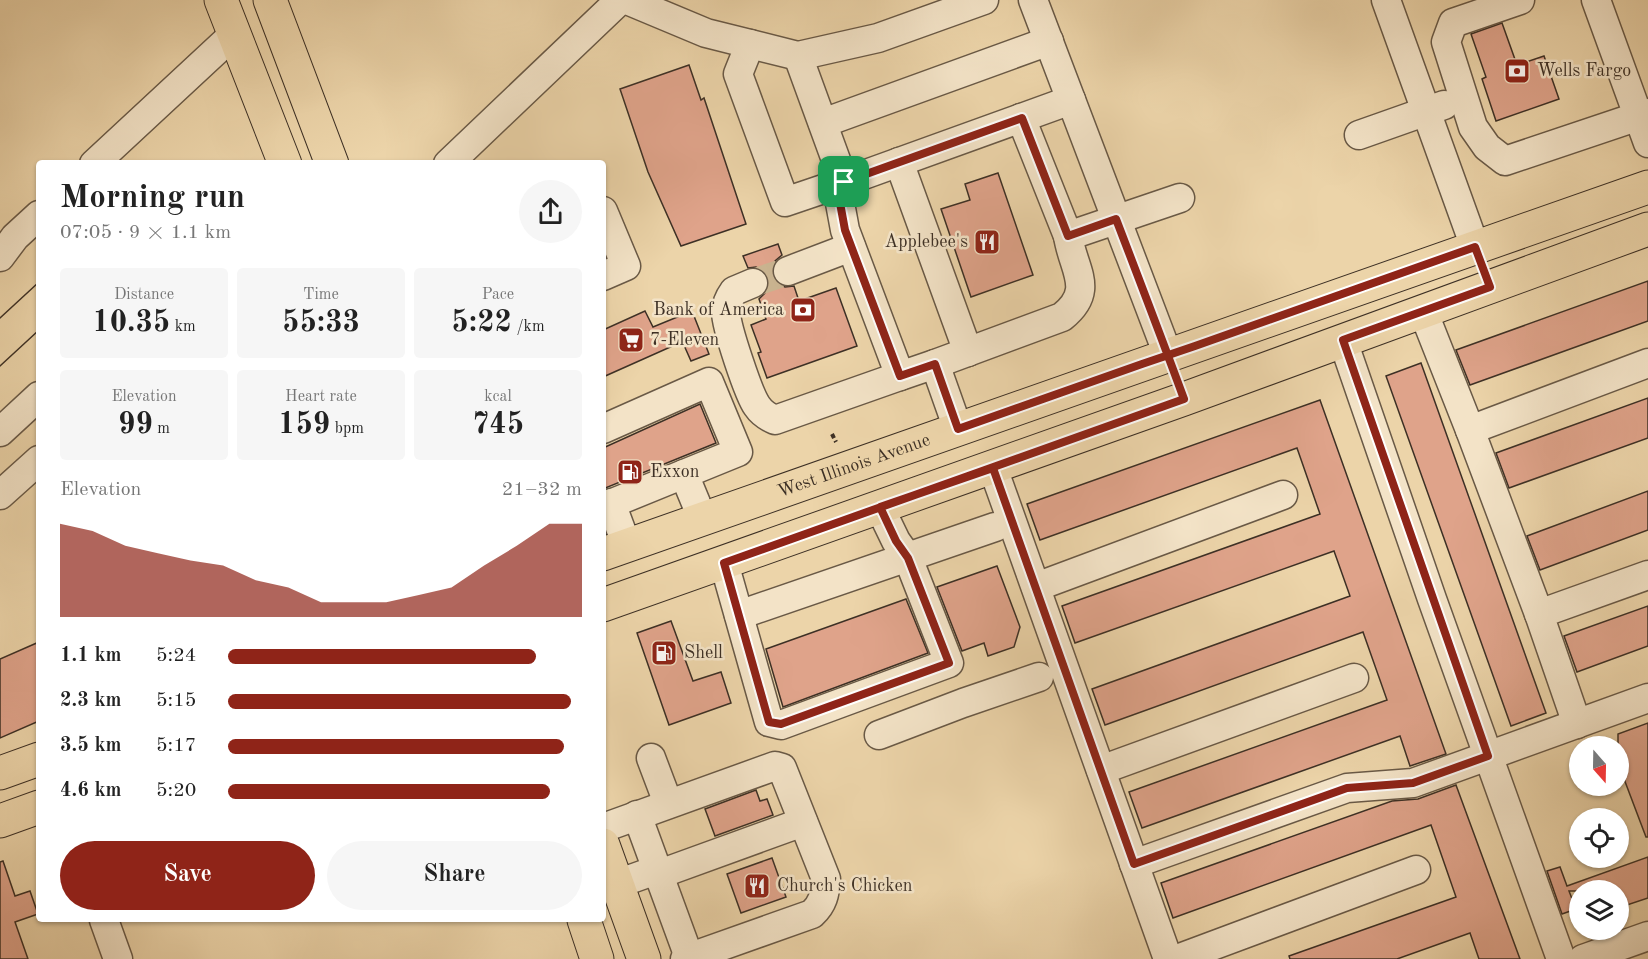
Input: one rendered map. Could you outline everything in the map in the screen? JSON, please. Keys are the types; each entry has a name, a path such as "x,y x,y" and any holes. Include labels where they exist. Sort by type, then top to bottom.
{"main road":[{"path":"221,0 283,160"},
{"path":"270,0 331,160"},
{"name":"West Illinois Avenue","path":"615,550 1648,187"},
{"path":"606,604 993,468 1648,229"},
{"path":"1475,247 1490,287"},
{"path":"1168,355 1184,399"},
{"path":"0,773 36,760"},
{"path":"0,821 36,808"},
{"path":"606,853 644,959"},
{"path":"585,922 597,959"}],"lane":[{"path":"452,160 620,0"},
{"path":"627,0 706,33 798,56 878,38 984,0"},
{"path":"1033,0 1168,355"},
{"path":"1386,0 1475,247"},
{"path":"1520,0 1453,23 1446,42 1473,127 1487,147 1505,161 1643,115"},
{"path":"1596,0 1643,115 1648,143"},
{"path":"98,160 234,34"},
{"path":"823,123 1049,41"},
{"path":"750,44 738,74 785,202 1071,100"},
{"path":"798,56 844,182 840,203 851,247 900,376"},
{"path":"1359,135 1463,98"},
{"path":"753,283 734,291 727,304 726,314 732,342 756,405 768,417 775,420 1062,317 1074,308 1080,291 1079,273 1068,236 1022,118"},
{"path":"899,162 968,352"},
{"path":"1068,236 1180,198"},
{"path":"0,259 15,237 36,218"},
{"path":"606,218 626,266 606,275"},
{"path":"0,259 20,248 36,245"},
{"path":"788,271 851,247"},
{"path":"1423,311 1539,614 1577,724"},
{"path":"1343,340 1561,959"},
{"path":"1470,430 1648,363"},
{"path":"935,364 958,429"},
{"path":"606,428 709,382 738,452 607,505 615,550"},
{"path":"0,432 36,399"},
{"path":"0,495 36,463"},
{"path":"993,468 1002,520 1036,587 1168,959"},
{"path":"684,474 703,520"},
{"path":"1036,587 1283,495"},
{"path":"880,507 896,541 908,558 963,703"},
{"path":"739,615 908,558 1002,520"},
{"path":"724,563 769,722 781,724 949,663"},
{"path":"1539,614 1648,575"},
{"path":"879,735 1039,677"},
{"path":"1101,770 1354,678"},
{"path":"1134,864 1347,788 1413,783 1648,698"},
{"path":"651,758 668,803"},
{"path":"606,827 668,803 778,766 783,770 826,879 820,907 812,914 687,958 673,912 637,815"},
{"path":"617,884 645,874 668,871 803,822"},
{"path":"1177,959 1416,870"},
{"path":"632,927 673,912"},
{"path":"105,922 118,959"},
{"path":"1583,959 1648,936"}],"building":[{"name":"Wells Fargo","path":"1502,23 1517,65 1544,56 1559,99 1496,121 1482,79 1486,77 1471,34"},
{"path":"689,65 701,100 704,98 746,224 681,246 648,172 620,89"},
{"name":"Applebee's","path":"998,173 1033,275 971,297 941,209 970,200 965,184"},
{"name":"Bank of America","path":"778,244 782,255 775,261 772,269 772,276 777,283 785,287 794,286 799,301 836,288 857,346 767,378 751,325 766,319 759,299 766,292 769,284 768,277 756,267 748,268 743,256"},
{"path":"1648,281 1648,321 1470,385 1456,350"},
{"name":"7-Eleven","path":"645,311 653,327 692,311 709,354 691,361 683,343 677,344 606,376 606,329"},
{"path":"1421,363 1546,713 1511,726 1386,376"},
{"path":"1648,398 1648,438 1509,488 1496,453"},
{"path":"1320,400 1446,754 1410,766 1400,736 1142,828 1129,792 1387,700 1363,632 1105,725 1092,689 1350,596 1334,551 1075,643 1062,606 1320,514 1297,448 1040,540 1027,504"},
{"name":"Exxon","path":"700,404 716,443 606,488 606,447"},
{"path":"1648,491 1648,530 1540,570 1527,536"},
{"path":"997,566 1020,627 1014,647 988,656 984,643 962,651 937,587"},
{"path":"906,599 928,653 783,707 766,649"},
{"path":"1648,606 1648,646 1577,672 1564,636"},
{"path":"671,621 693,681 721,672 731,703 669,725 637,633"},
{"path":"36,643 36,722 0,738 0,659"},
{"path":"1648,723 1648,837 1646,837 1629,792 1629,736 1618,736 1618,734"},
{"path":"1456,785 1520,959 1479,959 1470,933 1397,959 1290,959 1289,956 1456,897 1431,825 1173,918 1161,883 1392,801 1418,799"},
{"path":"756,790 760,801 767,799 773,815 715,836 705,809"},
{"path":"1648,857 1648,898 1629,904 1629,880 1584,880 1617,868 1629,868 1629,864"},
{"name":"Church's Chicken","path":"772,858 786,897 741,913 727,874"},
{"path":"3,861 15,896 30,891 36,908 36,915 15,922 28,959 0,959 0,862"},
{"path":"1560,867 1567,886 1569,885 1569,912 1562,914 1547,871"}],"tunnel":[{"path":"753,283 788,271"}],"tram line":[{"path":"0,318 36,285"},
{"path":"0,366 36,333"}],"place":[{"name":"Wells Fargo","path":"1517,71"},
{"name":"Applebee's","path":"987,242"},
{"name":"Bank of America","path":"803,310"},
{"name":"7-Eleven","path":"631,340"},
{"name":"Exxon","path":"630,472"},
{"name":"Shell","path":"664,653"},
{"name":"Church's Chicken","path":"757,886"}],"route":[{"path":"844,182 840,203 845,230 900,376 935,364 958,429 1142,364 1168,355 1195,346 1475,247 1490,287 1343,340 1488,756 1413,783 1347,788 1134,864 993,468 937,488 880,507 896,541 908,558 949,663 781,724 769,722 724,563 880,507 993,468 1184,399 1168,355 1116,219 1068,236 1022,118 844,182"}]}
